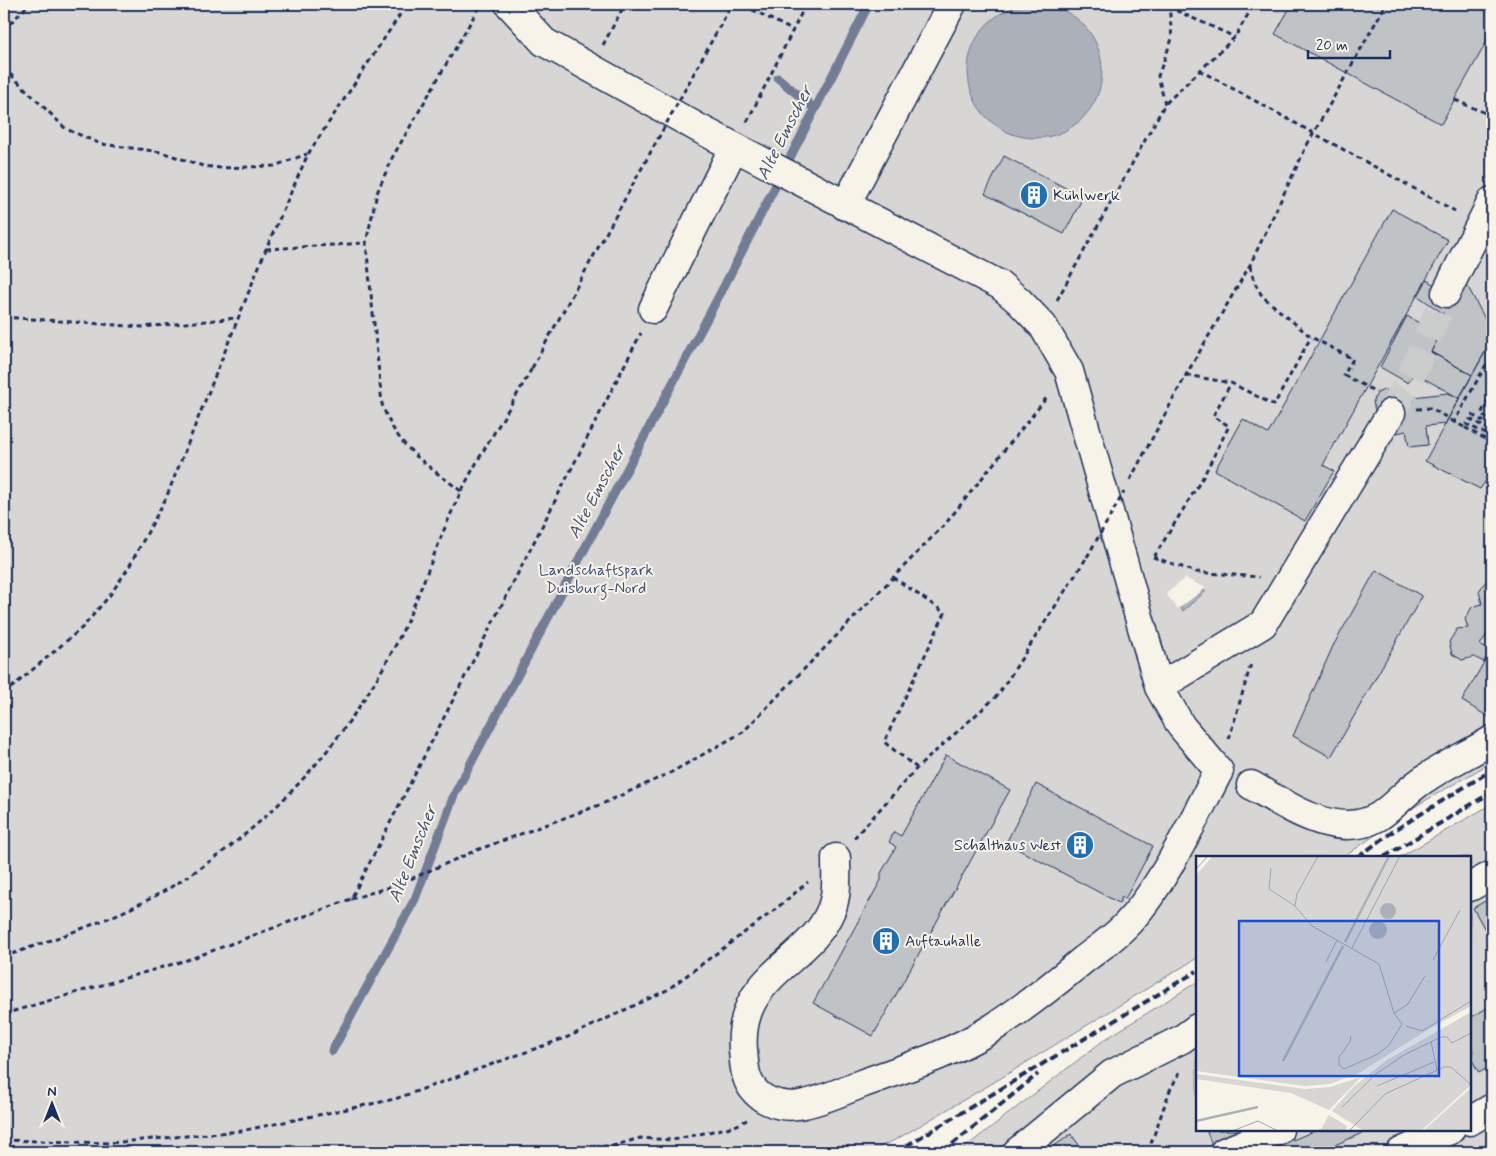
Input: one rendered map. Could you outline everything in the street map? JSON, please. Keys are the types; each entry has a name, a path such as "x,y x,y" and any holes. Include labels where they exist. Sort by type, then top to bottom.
{"street":[{"path":"509,4 544,42 758,160 1000,285 1019,301 1043,326 1069,371 1159,687 1181,726 1220,771 1172,859 1149,895 1124,927 1037,998 989,1030 936,1056 824,1098 799,1105 782,1105 767,1101 754,1091 747,1078 742,1039 746,1020 753,1000 765,983 806,942 823,923 831,910 835,891 836,858"},
{"path":"845,206 952,4"},
{"path":"653,309 734,147"},
{"path":"1446,293 1486,213"},
{"path":"1159,687 1263,624 1291,579 1386,404"},
{"path":"1250,785 1313,818 1337,823 1361,822 1378,817 1417,784 1492,740"},
{"path":"1471,886 1492,875"},
{"path":"1017,1152 1112,1074 1182,1039 1196,1029"},
{"path":"1224,1152 1276,1131"},
{"path":"1401,1152 1441,1140"}],"path":[{"path":"4,30 29,4"},
{"path":"4,694 83,627 110,595 129,566 166,498 266,249 308,154 407,4"},
{"path":"461,491 407,448 388,422 382,404 366,243 377,193 392,158 482,4"},
{"path":"591,68 625,4"},
{"path":"4,956 70,933 135,905 178,883 250,832 294,790 330,749 365,699 389,657 461,491 532,368 732,4"},
{"path":"748,4 747,7 792,30"},
{"path":"734,147 806,4"},
{"path":"1043,326 1165,104 1235,37 1254,4"},
{"path":"1282,4 1289,8"},
{"path":"4,1140 109,1143 242,1131 395,1099 568,1037 667,990 772,912 836,858 917,768 998,695 1087,557 1124,492 1186,375 1250,265 1307,144 1386,4"},
{"path":"1479,4 1492,10"},
{"path":"1169,5 1235,37"},
{"path":"1165,104 1158,76 1172,40 1169,5"},
{"path":"4,68 66,129 102,144 161,152 203,166 221,168 274,166 308,154"},
{"path":"1199,70 1486,213"},
{"path":"1455,100 1492,116"},
{"path":"266,249 366,243"},
{"path":"1250,265 1254,281 1262,296 1311,337 1353,359 1344,375 1386,404"},
{"path":"351,899 653,309"},
{"path":"4,317 143,327 238,318"},
{"path":"1186,375 1231,383 1274,405 1311,337"},
{"path":"1492,354 1454,422 1492,443"},
{"path":"4,1014 190,959 351,899 399,884 477,850 602,804 670,772 743,732 946,523 1069,371"},
{"path":"1154,557 1204,477 1229,426 1213,416 1231,383"},
{"path":"1492,392 1481,414 1492,421"},
{"path":"1464,427 1466,424 1490,436 1492,432 1470,418 1472,415 1492,426"},
{"path":"1119,544 1196,572 1291,579"},
{"path":"894,577 945,613 884,742 917,768"},
{"path":"1220,771 1263,624"},
{"path":"1148,1152 1170,1090 1183,1066"},
{"path":"568,1152 578,1147 613,1146 640,1138 673,1140 735,1126 782,1105"}],"green space":[{"name":"Landschaftspark Duisburg-Nord","path":"4,4 1492,4 1492,762 1416,806 1345,856 1196,856 1196,959 996,1081 897,1139 869,1152 4,1152"},
{"path":"1492,804 1492,1152 959,1152 1104,1040 1196,983 1196,1131 1471,1131 1471,856 1402,856"}],"shaded area":[{"path":"1035,4 1061,9 1083,23 1097,45 1102,71 1097,97 1083,119 1061,133 1035,138 1009,133 987,119 973,97 968,71 973,45 987,23 1009,9"},
{"path":"1186,581 1206,591 1183,611 1169,594"}],"pier":[{"path":"1185,578 1206,588 1178,609 1166,594"}],"building":[{"path":"1292,4 1492,4 1492,32 1441,124 1275,34"},
{"name":"Kühlwerk","path":"1004,156 1083,197 1064,234 985,194"},
{"path":"1392,209 1448,240 1323,465 1334,471 1305,521 1215,470 1243,419 1268,434"},
{"path":"1427,280 1450,296 1468,287 1492,332 1492,348 1489,345 1472,375 1431,352 1440,335 1430,329 1444,314 1418,296"},
{"path":"1407,316 1440,335 1431,352 1472,375 1459,398 1414,373 1408,383 1380,367"},
{"path":"1489,345 1492,348 1492,472 1480,489 1425,461"},
{"path":"1384,390 1395,397 1397,403 1414,401 1413,397 1448,393 1459,398 1445,424 1426,426 1428,445 1409,447 1406,431 1397,433 1395,415 1375,410 1373,402 1377,393"},
{"path":"1376,570 1422,596 1331,757 1293,736 1333,646"},
{"path":"1492,580 1492,633 1489,631 1480,645 1490,651 1484,662 1474,657 1462,660 1452,654 1449,642 1457,629 1468,628 1465,619 1472,607 1482,604 1479,591 1486,581"},
{"path":"1492,648 1492,719 1462,701"},
{"name":"Auftauhalle","path":"946,755 1010,790 873,1036 813,1003 881,880 881,873 896,847 889,842 894,832 901,836"},
{"name":"Schalthaus West","path":"1036,784 1153,846 1125,899 1122,897 1119,903 1006,843"},
{"path":"1492,897 1492,942 1473,908"},
{"path":"1492,1005 1492,1065 1479,1073 1471,1058 1474,1052 1471,1047 1471,1017"},
{"path":"1206,1131 1245,1131 1212,1145"},
{"path":"1314,1131 1367,1131 1319,1152 1244,1152 1290,1132 1293,1140"},
{"path":"1071,1134 1084,1152 1046,1152"}],"waterway":[{"name":"Alte Emscher","path":"332,1051 415,899 454,795 720,294 869,4"},
{"path":"778,78 815,109"}],"tunnel":[{"path":"1391,413 1408,383 1446,293"}],"railway":[{"path":"1359,856 1395,830 1492,770"},
{"path":"1386,856 1492,792"},
{"path":"896,1152 1196,972"},
{"path":"943,1152 1038,1074"}],"place":[{"name":"Kühlwerk","path":"1034,195"},
{"name":"Schalthaus West","path":"1080,845"},
{"name":"Auftauhalle","path":"886,941"}]}
